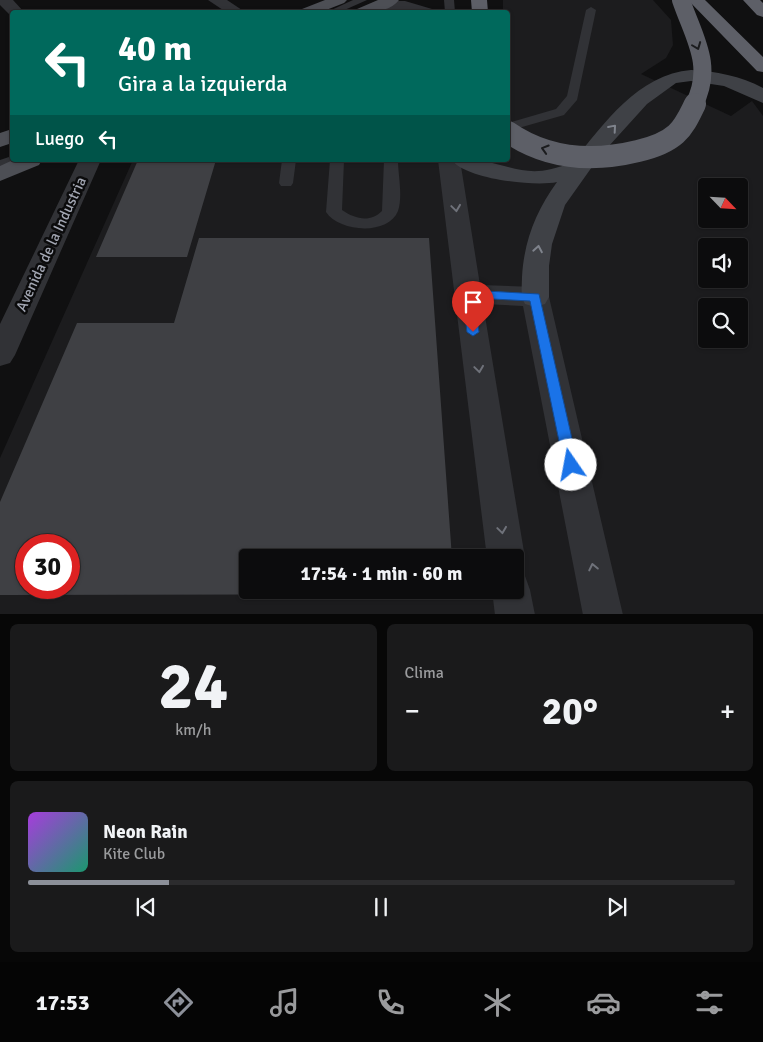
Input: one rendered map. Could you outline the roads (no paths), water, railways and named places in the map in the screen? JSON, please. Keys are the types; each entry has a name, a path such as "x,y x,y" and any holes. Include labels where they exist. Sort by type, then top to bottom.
{"highway":[{"path":"510,133 542,149 577,157 608,156 638,152 659,144 676,134 691,110 703,83 700,51 690,30 681,0"},
{"path":"696,0 763,67"}],"main road":[{"path":"313,10 338,0"},
{"path":"367,10 383,2"},
{"path":"535,297 534,271 541,236 554,203 614,127 641,99 669,78 695,75 724,80 755,90 763,97"},
{"path":"0,174 27,162"},
{"path":"468,162 491,171 519,178 549,177 582,166"}],"street":[{"path":"4,0 14,10"},
{"path":"216,0 234,10"},
{"path":"383,2 419,10"},
{"name":"Avenida de la Industria","path":"0,355 89,162"},
{"path":"449,162 505,549"},
{"path":"468,294 535,297 603,614"},
{"path":"512,599 515,614"}],"lane":[{"path":"337,10 362,0"},
{"path":"357,10 383,2"},
{"path":"510,126 560,112 573,96 591,10"},
{"path":"286,184 289,162"},
{"path":"337,162 334,212 356,223 372,223 384,218 390,212 391,162"}]}
